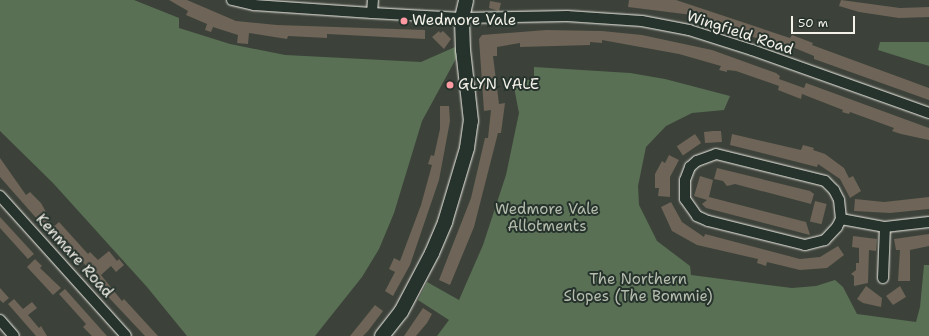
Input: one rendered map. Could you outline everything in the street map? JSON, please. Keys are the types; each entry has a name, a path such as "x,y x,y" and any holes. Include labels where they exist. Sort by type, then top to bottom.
{"street":[{"path":"232,0 254,5 462,18"},
{"path":"372,13 373,0"},
{"path":"382,336 401,312 429,259 445,222 467,148 471,107 464,50 462,18 466,0"},
{"name":"Wingfield Road","path":"462,18 596,17 642,21 689,30 752,50 929,113"},
{"path":"716,154 728,155 825,181 834,190 839,200 841,219 837,228 825,240 805,245 793,243 697,216 685,199 685,180 690,167 697,161 716,154"},
{"name":"Kenmare Road","path":"0,196 126,336"},
{"path":"841,219 885,227 929,222"},
{"path":"883,278 885,227"},
{"path":"0,320 14,336"}],"green space":[{"path":"0,0 134,0 179,18 179,28 230,44 285,55 421,62 455,47 458,55 422,121 394,213 379,249 362,277 315,336 187,336 147,287 53,183 0,131"},
{"path":"880,42 929,42 929,66 878,50"},
{"name":"The Northern Slopes (The Bommie)","path":"534,67 630,73 665,79 730,96 724,110 692,113 666,126 646,147 638,186 639,205 657,241 690,266 691,275 792,288 816,286 835,280 843,287 857,314 916,322 920,307 924,265 929,265 929,336 437,336 449,320 418,300 427,282 459,300 483,245 506,175 519,113 513,82 534,79"}],"building":[{"path":"169,0 187,0 236,21 277,25 425,30 425,39 327,34 327,38 288,36 287,39 249,33 248,44 237,43 238,35 213,27 211,32 205,30 207,24 186,15 188,11"},
{"path":"629,0 676,0 790,38 792,35 813,43 812,45 929,88 929,100 814,59 814,56 785,44 784,47 691,17 692,15 628,7"},
{"path":"841,0 900,8 929,7 929,17 899,18 859,12 839,6"},
{"path":"490,1 501,3 499,11 489,8"},
{"path":"546,30 602,31 642,35 712,50 776,73 780,76 779,79 804,88 806,83 929,128 929,140 892,131 894,128 850,112 849,114 842,112 843,110 802,94 801,99 778,90 779,86 736,71 727,70 727,72 719,70 721,66 679,54 602,40 602,43 590,42 590,45 520,47 520,43 497,47 497,56 493,56 499,104 505,103 501,133 498,133 474,227 450,285 439,280 471,198 485,138 488,138 491,110 484,111 479,39 482,35"},
{"path":"439,31 440,33 443,31 451,39 444,49 432,37"},
{"name":"GLYN VALE","path":"453,80 454,89 447,90 446,81"},
{"path":"440,106 449,106 450,121 439,180 410,265 393,296 385,291 395,272 389,269 394,258 400,261 421,205 432,165 428,164 431,155 434,156 440,129"},
{"path":"721,131 722,142 705,143 704,132"},
{"path":"695,134 701,143 683,155 677,146"},
{"path":"732,134 801,150 803,145 814,148 813,150 825,154 844,168 849,178 853,176 861,191 850,198 840,179 818,164 817,167 730,145"},
{"path":"669,155 679,160 670,177 670,197 658,196 659,188 655,188 655,174 662,161 665,163"},
{"path":"0,158 26,195 30,192 41,203 46,212 43,215 51,223 45,228 0,177"},
{"path":"717,168 810,191 814,194 811,204 735,184 727,186 723,181 714,179"},
{"path":"700,176 713,180 709,197 806,222 810,235 706,208 702,204 707,200 694,196"},
{"path":"929,197 929,209 890,213 854,211 855,199 884,202"},
{"path":"815,201 827,204 822,224 810,221"},
{"path":"671,202 682,222 704,237 705,234 800,259 820,257 838,246 844,255 827,268 800,270 767,262 766,266 757,263 758,259 697,245 672,231 661,207"},
{"path":"0,217 34,254 28,259 0,228"},
{"path":"59,222 88,254 90,252 98,260 109,251 117,261 119,259 124,265 116,272 111,266 101,275 122,301 124,299 158,336 145,336 96,284 99,282 91,271 51,229"},
{"path":"929,234 929,246 910,250 910,281 898,281 900,250 896,250 894,239"},
{"path":"853,236 877,239 876,251 869,250 868,283 854,286 854,276 851,274 856,270 856,263 859,263 859,248 852,247"},
{"path":"35,259 42,266 40,268 61,288 53,295 27,267"},
{"path":"866,286 882,298 881,307 863,303 857,299"},
{"path":"900,286 906,297 893,305 886,296"},
{"path":"0,288 9,298 3,303 0,300"},
{"path":"65,289 107,336 92,336 83,327 86,324 59,294"},
{"path":"14,299 23,309 32,302 37,308 28,315 39,328 41,326 47,336 36,336 8,304"},
{"path":"375,305 383,311 368,331 363,336 350,336"},
{"path":"423,308 432,314 427,323 416,336 404,336"}],"place":[{"name":"Wedmore Vale","path":"404,21"},
{"name":"GLYN VALE","path":"450,85"}],"park label":[{"name":"Wedmore Vale Allotments","path":"547,218"}]}
